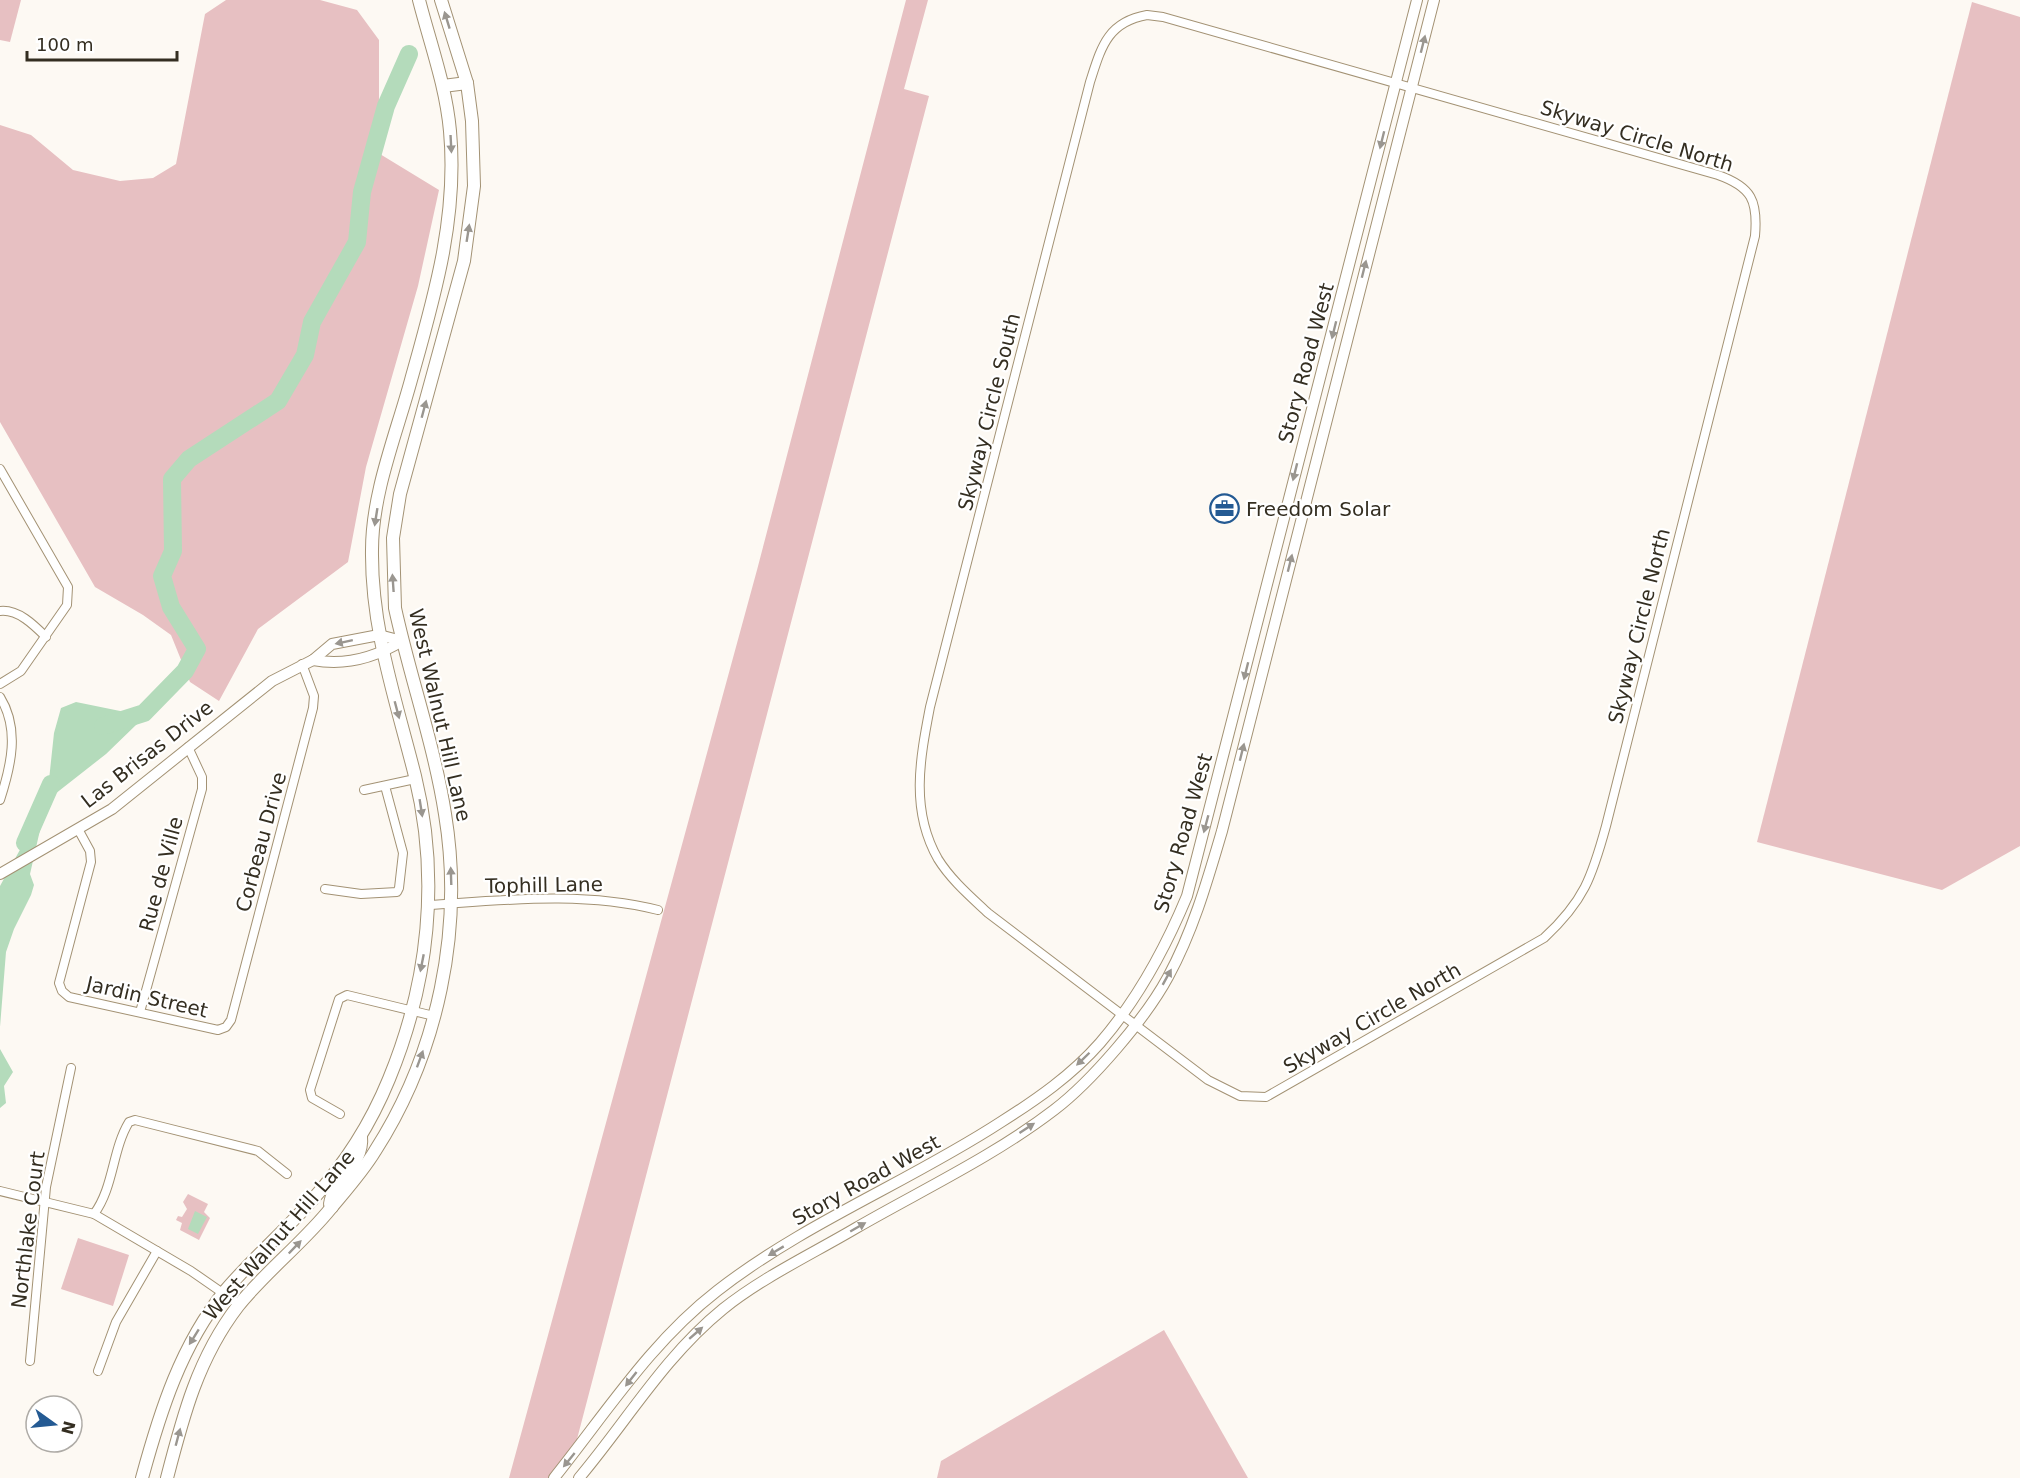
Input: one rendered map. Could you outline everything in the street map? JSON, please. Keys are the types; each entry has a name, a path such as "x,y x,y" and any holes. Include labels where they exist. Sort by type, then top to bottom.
{"main road":[{"name":"West Walnut Hill Lane","path":"142,1478 179,1365 192,1340 224,1292 315,1198 361,1135 388,1081 413,1011 425,948 429,905 425,844 416,779 382,653 372,579 372,544 380,492 438,285 448,225 452,172 450,129 443,86 419,0"},
{"name":"West Walnut Hill Lane","path":"167,1478 191,1391 216,1337 240,1305 332,1208 370,1160 386,1134 420,1062 434,1016 449,943 451,903 445,814 395,608 393,538 400,494 464,261 472,210 474,162 467,83 441,0"},
{"path":"437,63 459,58"},
{"path":"443,86 467,83"},
{"path":"332,1208 330,1204 332,1193 361,1154 361,1135"}],"street":[{"name":"Story Road West","path":"554,1478 673,1328 718,1290 774,1252 953,1152 1033,1101 1099,1043 1151,973 1187,896 1417,0"},
{"name":"Story Road West","path":"579,1478 685,1342 724,1308 812,1253 999,1146 1056,1109 1108,1057 1135,1026 1167,978 1196,917 1227,809 1434,0"},
{"name":"Skyway Circle South","path":"1135,1026 988,914 960,886 939,860 922,819 918,795 919,764 930,707 1090,82 1102,47 1112,31 1131,17 1147,15 1209,29 1412,88"},
{"name":"Skyway Circle North","path":"1135,1026 1226,1091 1240,1096 1266,1097 1544,938 1566,917 1579,900 1596,864 1755,236 1755,207 1751,195 1743,187 1725,178 1412,88"},
{"path":"0,469 68,586 67,605 46,637 21,671 0,684"},
{"path":"0,611 7,610 22,616 46,637"},
{"name":"Las Brisas Drive","path":"0,873 112,809 272,681 313,660 332,644 379,635 402,641"},
{"name":"Las Brisas Drive","path":"313,660 333,664 382,653 402,641"},
{"name":"Corbeau Drive","path":"226,1027 231,1020 314,708 314,696 302,664"},
{"path":"0,697 8,710 13,738 8,776 0,800"},
{"path":"1237,706 1254,703"},
{"name":"Rue de Ville","path":"140,1012 202,789 202,777 188,747"},
{"path":"364,790 416,779"},
{"path":"325,889 361,894 397,891 399,888 403,853 385,786"},
{"path":"1211,804 1227,809"},
{"name":"Jardin Street","path":"78,829 90,851 91,862 59,983 62,991 69,997 218,1030 226,1027"},
{"name":"Tophill Lane","path":"429,905 571,897 621,901 658,910"},
{"path":"340,1114 312,1098 310,1090 339,999 347,994 434,1016"},
{"name":"Northlake Court","path":"30,1361 46,1187 71,1068"},
{"path":"94,1214 107,1185 124,1131 129,1122 135,1120 258,1151 287,1174"},
{"path":"0,1191 94,1214 224,1292 240,1305"},
{"path":"98,1371 116,1322 157,1251"}],"shaded area":[{"path":"0,0 21,0 10,42 0,40"},
{"path":"226,0 320,0 357,10 379,40 379,105 375,151 439,190 418,286 366,467 348,562 258,629 219,701 190,682 171,635 143,615 95,587 0,422 0,125 31,135 73,170 120,181 153,178 176,164 205,14"},
{"path":"906,0 928,0 904,89 929,96 576,1443 550,1478 509,1478 757,570"},
{"path":"1972,2 2020,17 2020,846 1942,890 1757,842"},
{"path":"158,689 166,696 106,754 55,794 40,830 30,874 34,885 31,895 14,929 6,952 0,1027 0,886 38,817 49,780 54,733 61,708 76,702 125,712 125,728"},
{"path":"0,1049 13,1072 4,1086 6,1103 0,1108"},
{"path":"188,1194 208,1204 204,1212 210,1218 199,1240 180,1230 182,1223 176,1220 178,1216 182,1217 187,1209 183,1202"},
{"path":"195,1211 207,1217 198,1234 188,1229"},
{"path":"78,1238 129,1255 113,1306 61,1289"},
{"path":"1164,1330 1248,1478 937,1478 941,1461"}],"waterway":[{"path":"103,726 144,713 185,671 197,649 171,607 162,576 173,551 172,479 189,459 278,401 305,355 312,322 357,242 362,192 386,106 409,54"},
{"path":"25,843 51,784"}],"place":[{"name":"Freedom Solar","path":"1225,509"}]}
